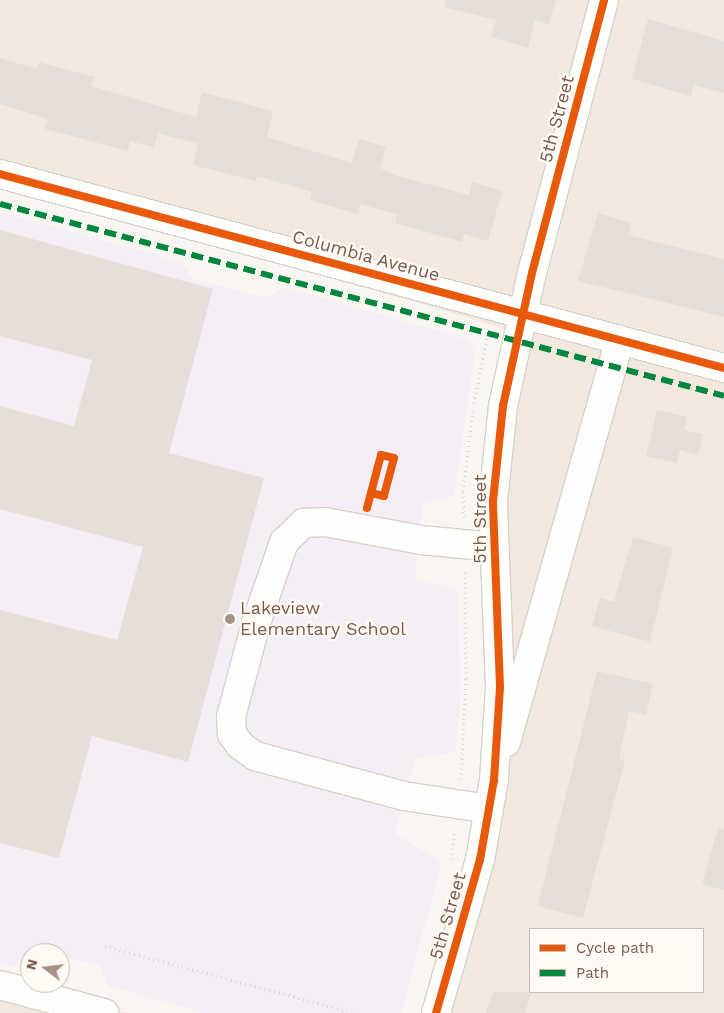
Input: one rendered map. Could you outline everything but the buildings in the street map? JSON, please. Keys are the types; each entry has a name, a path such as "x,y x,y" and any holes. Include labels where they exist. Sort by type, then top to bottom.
{"street":[{"name":"5th Street","path":"436,1013 480,860 494,780 500,687 494,547 497,454 522,314 604,0"},
{"name":"Columbia Avenue","path":"0,174 724,368"},
{"path":"494,780 526,681 620,340"},
{"path":"489,809 404,796 255,756 240,746 232,734 231,717 256,623 284,542 304,523 324,522 421,540 465,542 494,547"},
{"path":"0,985 104,1013"}],"path":[{"path":"448,867 458,805 465,716 465,542 463,490 477,382 487,336"},
{"path":"105,946 355,1013"}],"shaded area":[{"path":"0,0 589,0 511,297 0,160"},
{"path":"620,0 724,0 724,354 540,305"},
{"name":"Lakeview Elementary School","path":"0,212 182,262 192,279 266,298 284,287 467,339 475,352 454,496 423,504 415,579 458,591 460,702 455,752 415,758 395,834 442,862 401,1013 206,1013 108,986 99,965 70,958 70,943 20,943 20,961 15,967 0,962"},
{"path":"242,252 724,382 724,1013 443,1013 487,881 507,329"},
{"path":"0,979 20,984 20,993 52,993 127,1013 0,1013"}],"marked path":[{"path":"0,204 724,396"}],"cycle path":[{"path":"436,1013 480,860 494,780 500,687 493,501 503,406 532,273 604,0"},
{"path":"0,174 724,368"},
{"path":"367,508 381,455 394,458 384,496 371,493"}],"place":[{"name":"Lakeview Elementary School","path":"230,619"}]}
